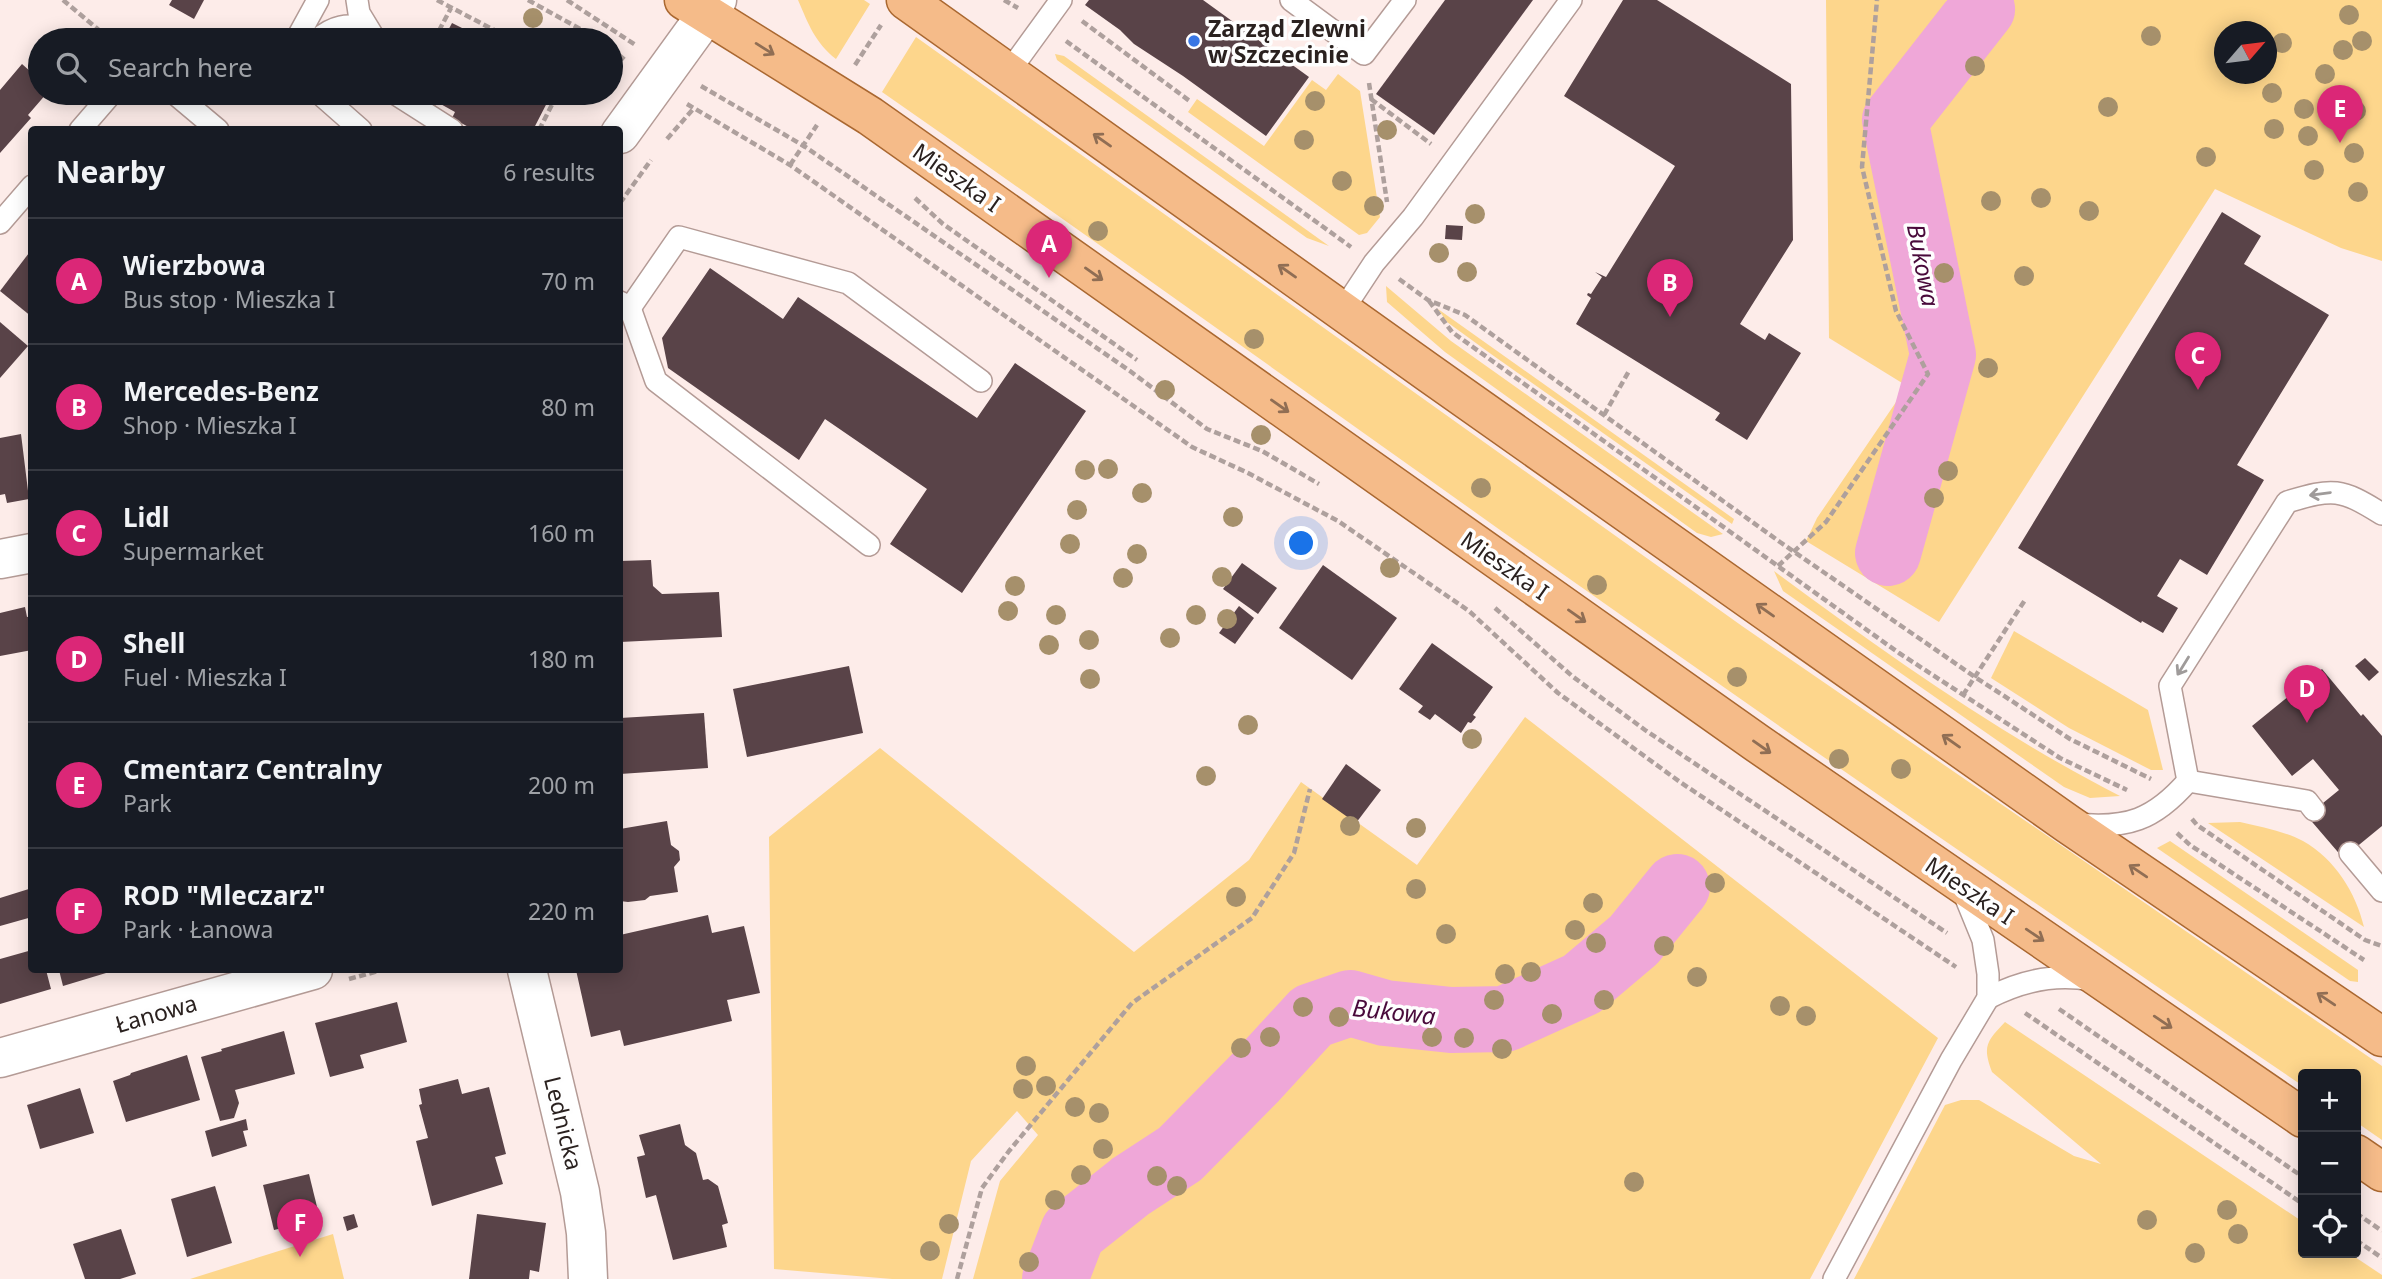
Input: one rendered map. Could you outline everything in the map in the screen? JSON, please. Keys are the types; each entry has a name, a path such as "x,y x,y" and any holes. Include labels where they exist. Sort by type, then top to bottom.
{"main road":[{"name":"Mieszka I","path":"703,4 870,116 1958,883 2298,1115"},
{"path":"894,12 1008,73 2068,824 2382,1037"},
{"path":"2361,1157 2382,1172"}],"street":[{"path":"623,129 703,4"},
{"path":"0,559 28,554"},
{"name":"Łanowa","path":"0,1058 302,973"},
{"name":"Lednicka","path":"528,973 580,1192 586,1233 588,1279"}],"lane":[{"path":"303,28 318,0"},
{"path":"357,0 359,13 369,28"},
{"path":"1008,73 1061,0"},
{"path":"1291,0 1364,54 1405,0"},
{"path":"1343,310 1374,264 1413,216 1571,0"},
{"path":"334,28 352,24 360,28"},
{"path":"83,126 102,105"},
{"path":"188,105 213,126"},
{"path":"332,105 356,126"},
{"path":"410,105 445,126"},
{"path":"0,223 28,191"},
{"path":"869,545 656,381 625,305 679,237 848,283 981,381"},
{"path":"2188,781 2170,686 2287,502 2323,491 2352,496 2382,514"},
{"path":"2068,824 2096,826 2140,819 2156,812 2174,798 2188,781"},
{"path":"2188,781 2306,801 2314,810"},
{"path":"2350,853 2382,891"},
{"path":"1834,1279 1951,1059 1991,993 1976,920 1958,883"},
{"path":"1991,993 2022,984 2064,977 2106,984"}],"path":[{"path":"63,0 97,28"},
{"path":"437,0 490,28"},
{"path":"528,0 579,28"},
{"path":"567,0 610,28"},
{"path":"1004,0 1350,246"},
{"path":"1778,566 1826,522 1928,374 1896,312 1861,167 1877,0"},
{"path":"440,28 451,8"},
{"path":"848,74 894,12"},
{"path":"1092,29 1191,102"},
{"path":"623,37 642,49"},
{"path":"1364,54 1389,214"},
{"path":"702,86 804,146 1130,370 1208,429 1262,451 1320,484"},
{"path":"1371,99 1437,148"},
{"path":"683,102 790,165 1192,447 1248,472 1338,521 1469,611 1558,693 1680,782 2298,1201"},
{"path":"541,126 552,105"},
{"path":"790,165 804,146"},
{"path":"913,196 943,224 1137,360"},
{"path":"1392,275 1428,300 1465,315 1793,551 1975,677 2070,739 2160,783"},
{"path":"1428,300 1452,332 1778,566 2060,758 2133,793"},
{"path":"1604,415 1629,371"},
{"path":"1964,695 2025,600"},
{"path":"1489,602 1572,676 1645,730 1986,960"},
{"path":"957,1279 982,1188 995,1169 1132,1003 1252,918 1294,853 1310,789"},
{"path":"2197,825 2365,940 2382,946"},
{"path":"2177,833 2190,845 2364,960"},
{"path":"2022,984 2298,1174"},
{"path":"2361,1216 2382,1231"},
{"path":"2361,1243 2382,1258"}],"shaded area":[{"path":"798,0 864,0 870,4 836,59 817,39"},
{"path":"1826,0 2382,0 2382,261 2341,248 2215,189 1939,622 1806,541 1817,518 1907,386 1829,338"},
{"path":"916,37 1742,626 2382,1066 2382,1140 2361,1125 2361,1069 2298,1069 2298,1083 1673,652 882,92"},
{"path":"1055,54 1064,56 1329,246 1307,238 1057,60"},
{"path":"1338,74 1360,91 1380,217 1367,233 1359,235 1188,112 1197,99 1264,146 1312,80 1326,90"},
{"path":"1386,286 1451,341 1723,534 1711,537 1697,533 1445,352 1387,302"},
{"path":"1438,309 1734,519 1732,524 1447,322"},
{"path":"1774,571 1942,691 2074,772 2120,796 2090,798 2064,787 1783,591"},
{"path":"2014,631 2148,710 2163,770 2151,770 2069,728 1991,678"},
{"path":"1525,717 1938,1038 1810,1279 973,1279 1000,1181 1038,1135 1017,1111 971,1161 942,1279 892,1279 774,1269 769,837 880,748 1134,952 1249,860 1301,782 1417,865"},
{"path":"2240,822 2296,838 2325,857 2350,890 2364,927 2208,823"},
{"path":"2170,841 2358,970 2358,982 2350,981 2157,848"},
{"path":"2005,1022 2298,1219 2298,1258 2356,1258 2382,1275 2382,1279 1854,1279 1945,1105 1961,1100 1979,1100 2074,1156 2101,1164 1992,1072 1987,1050 1994,1034"},
{"path":"333,1234 344,1279 190,1279"}],"building":[{"path":"172,0 204,0 194,19 169,5"},
{"path":"1089,0 1203,0 1309,77 1266,136 1134,44 1120,30 1085,5"},
{"path":"1445,0 1533,0 1434,135 1376,94"},
{"path":"1623,0 1657,0 1791,84 1793,240 1740,324 1765,340 1769,333 1801,353 1747,440 1715,420 1720,413 1576,324 1591,298 1588,293 1591,294 1602,277 1595,272 1606,277 1675,166 1564,96"},
{"path":"452,23 462,28 449,28"},
{"path":"22,64 28,69 28,105 37,105 28,115 31,118 0,153 0,90"},
{"path":"442,105 546,105 535,126 467,126 452,118 455,112"},
{"path":"2222,212 2261,236 2244,264 2329,315 2237,465 2264,480 2207,575 2180,559 2157,596 2178,608 2163,633 2142,621 2141,623 2018,548"},
{"path":"1446,225 1463,226 1462,240 1445,239"},
{"path":"28,254 28,314 0,291"},
{"path":"710,268 783,319 798,297 977,418 1015,363 1086,411 962,593 890,544 927,489 825,419 799,460 668,368 662,338"},
{"path":"0,322 28,346 0,378"},
{"path":"21,434 28,499 7,503 5,494 0,495 0,438"},
{"path":"651,560 653,586 662,594 719,592 722,637 623,642 623,561"},
{"path":"1242,563 1277,588 1258,614 1223,589"},
{"path":"1323,565 1397,618 1352,680 1279,628"},
{"path":"1239,606 1254,618 1235,644 1219,633"},
{"path":"25,607 28,617 28,651 0,656 0,613"},
{"path":"1432,643 1493,687 1473,715 1476,717 1471,723 1468,722 1461,733 1435,714 1430,720 1418,712 1423,706 1399,689"},
{"path":"2365,658 2379,672 2369,681 2355,666"},
{"path":"849,666 863,733 747,757 733,689"},
{"path":"2322,669 2361,716 2363,714 2382,736 2382,826 2343,858 2307,816 2339,790 2313,759 2292,776 2252,726"},
{"path":"704,713 708,768 623,774 623,718"},
{"path":"1346,764 1381,790 1356,823 1322,799"},
{"path":"667,821 671,845 679,851 680,860 674,867 678,892 650,896 645,900 623,901 623,828"},
{"path":"28,889 28,918 0,926 0,898"},
{"path":"708,915 712,933 744,926 760,993 727,1000 732,1021 624,1046 620,1030 591,1037 577,973 623,973 623,934"},
{"path":"28,951 28,973 47,973 51,989 0,1004 0,959"},
{"path":"60,973 106,973 63,986"},
{"path":"397,1002 407,1042 360,1055 364,1068 330,1077 315,1023"},
{"path":"284,1031 295,1074 235,1090 239,1103 234,1118 220,1121 201,1057"},
{"path":"187,1055 200,1100 126,1122 113,1081"},
{"path":"458,1079 462,1094 489,1087 506,1154 495,1157 503,1184 432,1206 416,1141 428,1138 419,1105 422,1104 419,1089"},
{"path":"80,1088 94,1133 40,1149 27,1105"},
{"path":"246,1119 248,1130 243,1131 247,1146 212,1157 205,1131"},
{"path":"680,1124 685,1145 696,1153 703,1180 708,1179 718,1186 728,1223 722,1225 727,1247 673,1260 656,1195 646,1198 637,1157 645,1155 639,1135"},
{"path":"309,1174 320,1219 274,1230 263,1185"},
{"path":"215,1186 232,1243 187,1257 171,1199"},
{"path":"354,1214 358,1227 347,1231 343,1217"},
{"path":"477,1214 546,1223 539,1272 530,1270 529,1279 469,1279"},
{"path":"121,1229 136,1274 120,1279 85,1279 73,1244"}],"waterway":[{"name":"Bukowa","path":"1888,553 1943,355 1895,120 1982,9 1980,0"},
{"name":"Bukowa","path":"1055,1279 1073,1232 1131,1186 1180,1154 1312,1016 1350,1003 1385,1013 1451,1020 1505,1019 1582,984 1634,940 1677,887"}],"place":[{"name":"Zarząd Zlewni w Szczecinie","path":"1194,41"},
{"name":"Cmentarz Centralny","path":"2340,143"},
{"name":"Wierzbowa","path":"1049,278"},
{"name":"Mercedes-Benz","path":"1670,317"},
{"name":"Lidl","path":"2198,390"},
{"name":"Shell","path":"2307,723"},
{"name":"ROD \"Mleczarz\"","path":"300,1257"}]}
